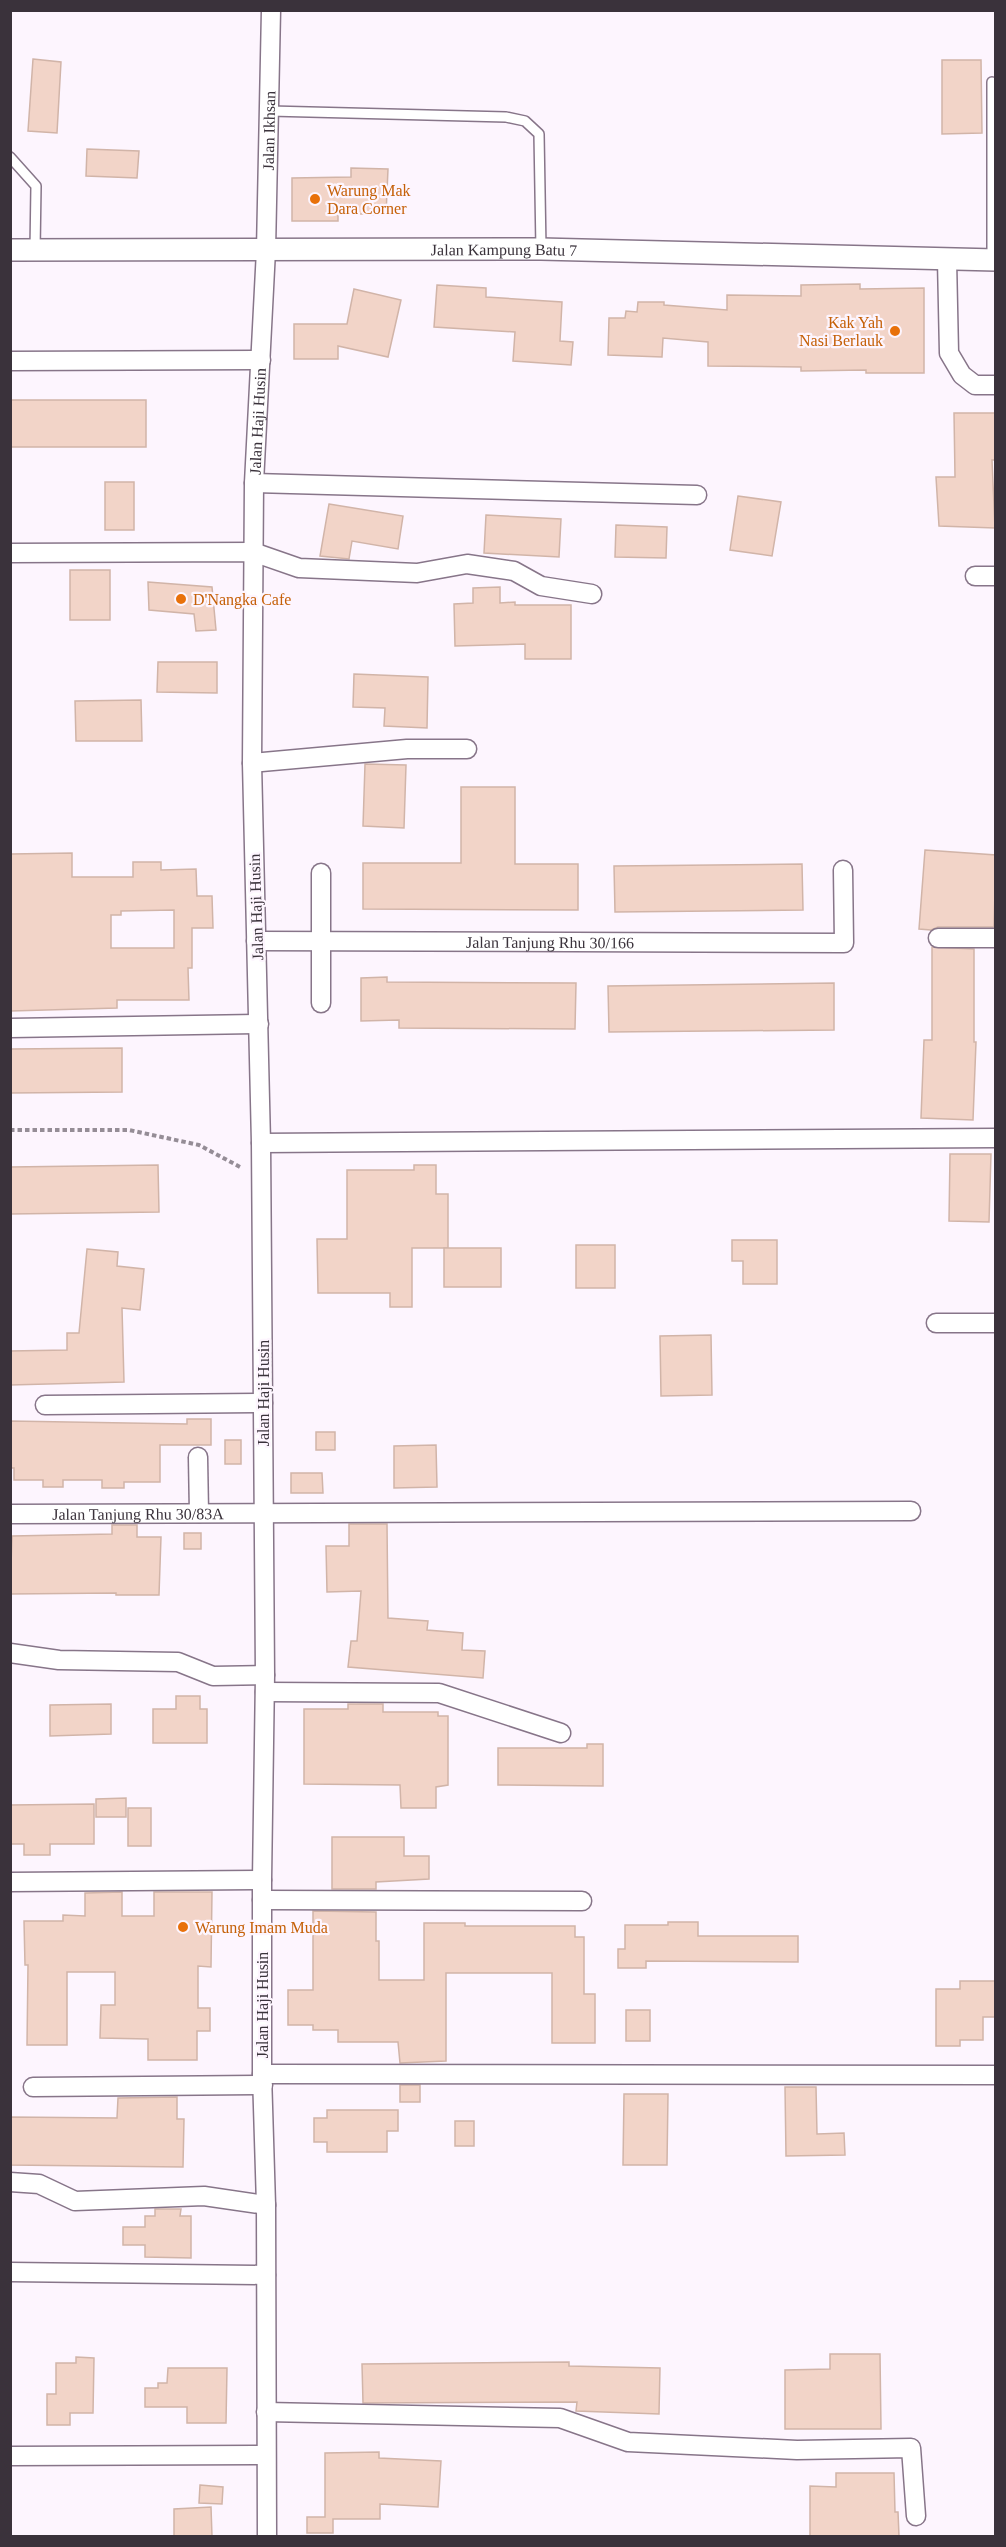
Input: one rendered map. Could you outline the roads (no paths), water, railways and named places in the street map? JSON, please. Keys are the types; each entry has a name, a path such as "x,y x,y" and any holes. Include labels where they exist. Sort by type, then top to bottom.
{"street":[{"name":"Jalan Ikhsan","path":"266,250 271,10"},
{"name":"Jalan Kampung Batu 7","path":"10,250 541,249 994,260"},
{"name":"Jalan Haji Husin","path":"266,250 252,552 252,763 261,1143 265,1684 262,2079 266,2205 267,2536"},
{"path":"947,260 949,353 962,375 975,385 996,385"},
{"path":"10,361 261,360"},
{"path":"254,483 697,495"},
{"path":"10,553 252,552 299,568 417,573 467,564 514,571 541,586 592,594"},
{"path":"975,576 996,576"},
{"path":"252,763 407,749 467,749"},
{"name":"Jalan Tanjung Rhu 30/166","path":"256,941 844,943 843,870"},
{"path":"321,873 321,1003"},
{"path":"938,938 996,938"},
{"path":"10,1028 259,1024"},
{"path":"261,1143 996,1138"},
{"path":"936,1323 996,1323"},
{"path":"45,1405 263,1403"},
{"path":"198,1457 199,1513"},
{"name":"Jalan Tanjung Rhu 30/83A","path":"10,1514 911,1511"},
{"path":"10,1653 59,1660 178,1662 213,1676 265,1684 439,1693 561,1733"},
{"path":"10,1881 262,1880"},
{"path":"262,1900 582,1901"},
{"path":"33,2086 262,2079 996,2076"},
{"path":"10,2182 39,2184 75,2201 204,2196 266,2205"},
{"path":"10,2271 266,2275"},
{"path":"266,2412 560,2418 628,2442 797,2450 911,2448 916,2516"},
{"path":"10,2456 266,2455"}],"lane":[{"path":"992,82 994,260"},
{"path":"270,111 506,117 525,121 539,134 541,249"},
{"path":"10,157 36,186 35,250"}],"place":[{"name":"Warung Mak Dara Corner","path":"315,199"},
{"name":"Kak Yah Nasi Berlauk","path":"895,331"},
{"name":"D'Nangka Cafe","path":"181,599"},
{"name":"Warung Imam Muda","path":"183,1927"}]}
